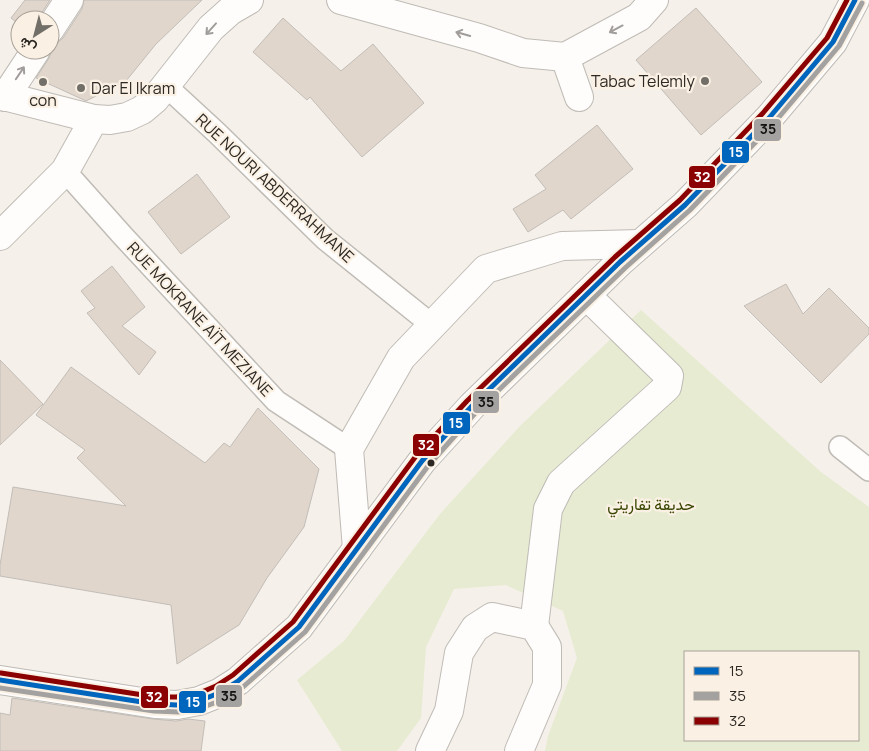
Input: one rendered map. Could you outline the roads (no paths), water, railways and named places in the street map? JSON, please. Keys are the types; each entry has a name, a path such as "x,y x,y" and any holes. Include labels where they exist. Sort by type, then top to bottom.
{"street":[{"path":"60,13 69,0"},
{"path":"29,60 2,96 94,119 110,120 127,116 142,110 156,100 211,28 230,11 249,0"},
{"path":"341,0 478,38 523,53 565,57 639,17 654,0"},
{"path":"0,680 155,704 177,705 199,701 219,693 238,681 299,627 422,461 466,411 640,244 685,205 769,118 833,42 855,0"},
{"path":"565,57 579,97"},
{"name":"RUE NOURI ABDERRAHMANE","path":"166,86 325,239 432,325"},
{"path":"0,236 65,171 94,119"},
{"name":"RUE MOKRANE AÏT MEZIANE","path":"65,171 276,400 349,449"},
{"path":"357,549 349,449 401,358 486,269 562,246 640,244"},
{"path":"519,751 548,685 547,647 534,626 548,509 561,483 668,387 669,376 586,295"},
{"path":"840,447 869,470"},
{"path":"430,751 450,711 459,653 475,628 492,617 534,626"}],"place":[{"name":"Tabac Telemly","path":"705,81"},
{"name":"con","path":"43,82"},
{"name":"Dar El Ikram","path":"81,88"}],"park label":[{"name":"حديقة تفاريتي","path":"651,504"}]}
